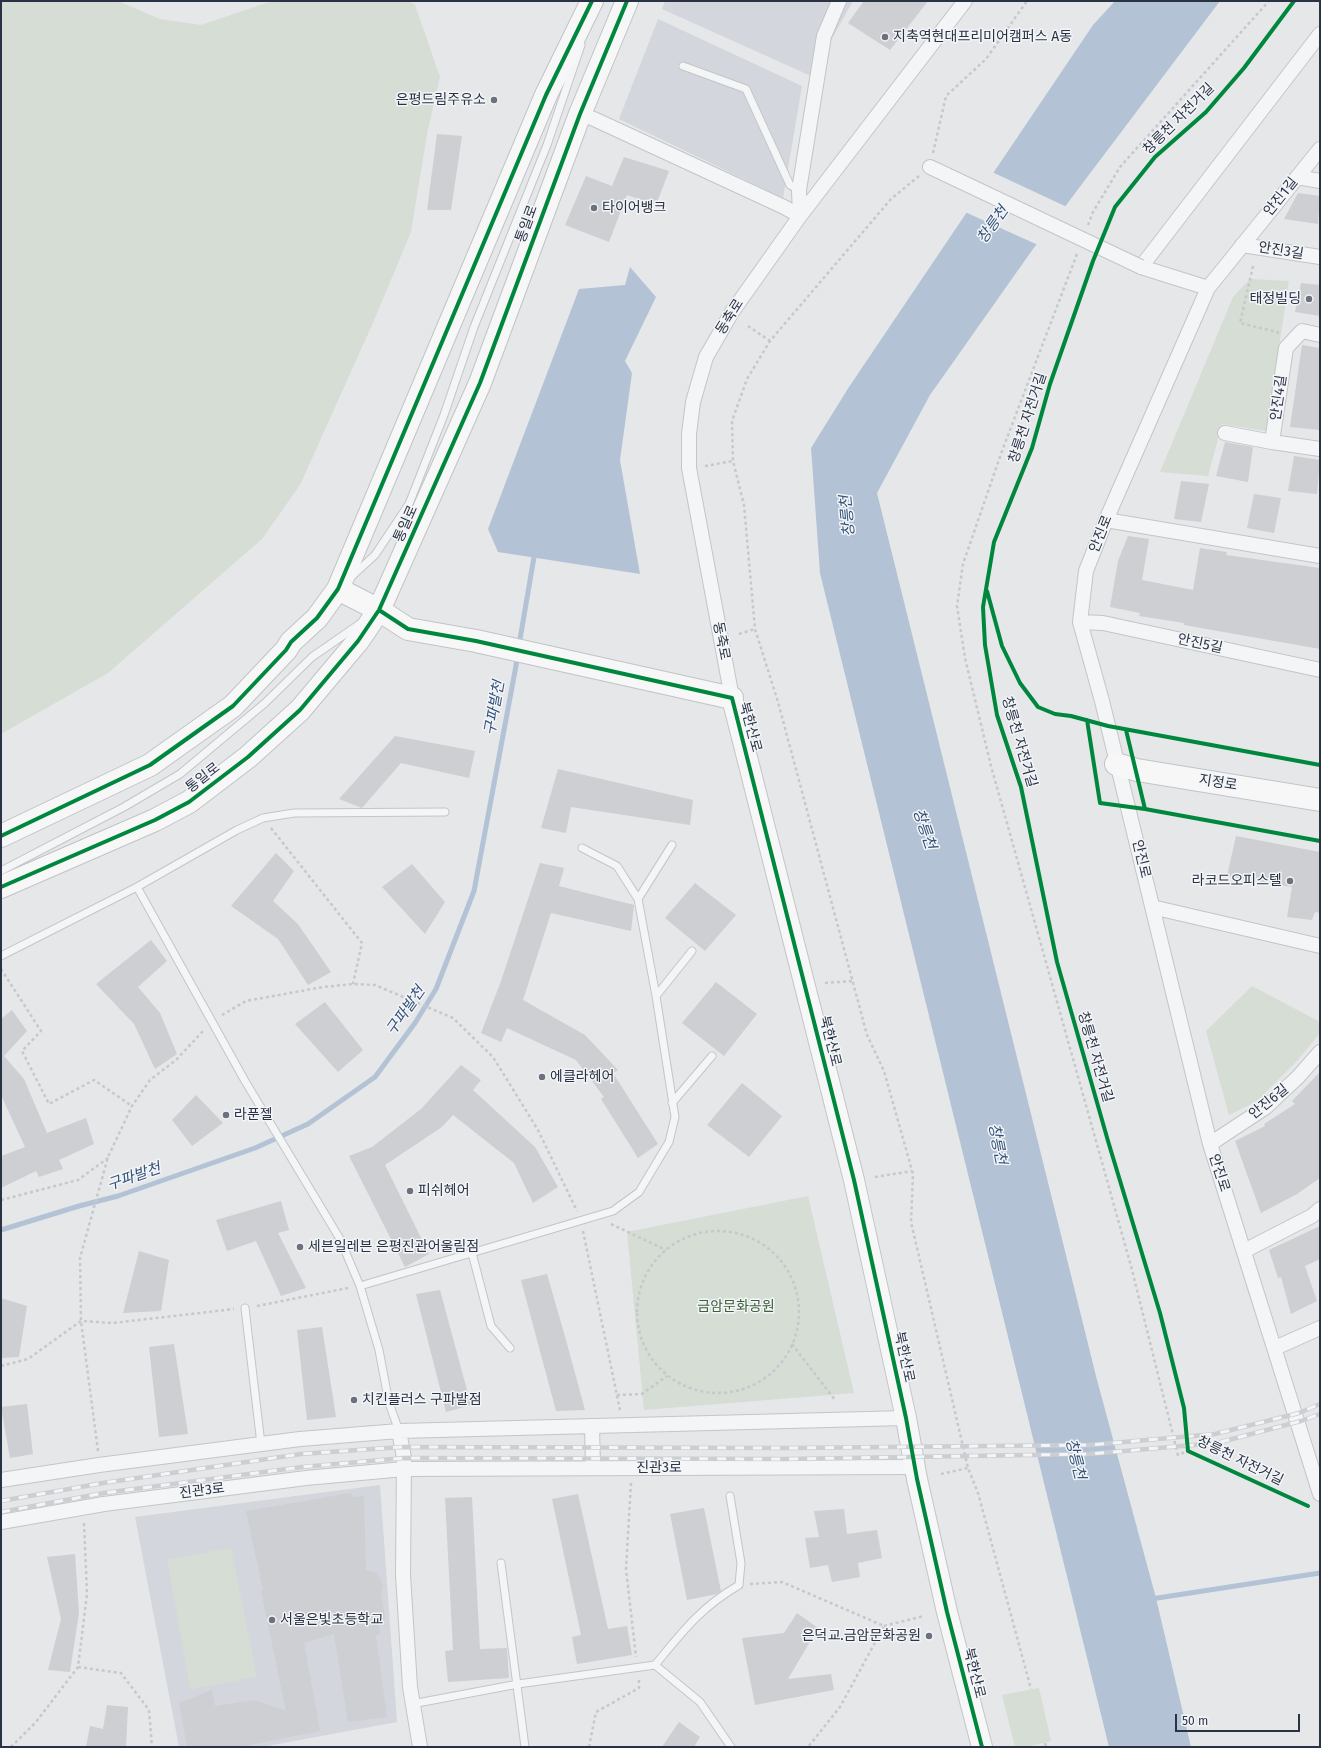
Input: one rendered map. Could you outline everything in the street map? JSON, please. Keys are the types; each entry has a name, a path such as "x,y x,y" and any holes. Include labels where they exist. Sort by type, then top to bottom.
{"main road":[{"name":"통일로","path":"1,887 148,823 189,802 248,757 300,710 358,641 379,610 480,383 580,114 627,1"},
{"path":"1,836 150,765 233,706 286,650 291,642 317,618 338,589 546,95 591,4"},
{"name":"북한산로","path":"338,589 379,610 408,629 476,641 732,698 854,1180 906,1418 914,1467 982,1747"},
{"name":"지정로","path":"1116,764 1137,770 1320,800"}],"street":[{"path":"580,114 601,122 800,216 799,190 824,36 839,1"},
{"name":"동축로","path":"732,698 689,468 689,434 693,402 706,357 732,312 800,216 965,1"},
{"path":"1141,267 1320,34"},
{"name":"안진1길","path":"1242,245 1320,149"},
{"path":"930,167 1141,267 1208,288"},
{"path":"1297,177 1320,181"},
{"name":"안진3길","path":"1242,245 1320,257"},
{"name":"안진로","path":"1242,245 1208,288 1106,520 1086,571 1080,622 1102,701 1116,764 1210,1144 1320,1494"},
{"path":"1286,348 1302,331 1320,335"},
{"name":"안진4길","path":"1272,442 1286,348"},
{"path":"1225,433 1320,449"},
{"path":"1106,520 1320,556"},
{"name":"안진5길","path":"1080,622 1103,623 1320,670"},
{"path":"1152,907 1320,946"},
{"name":"안진6길","path":"1210,1144 1266,1107 1298,1077 1320,1052"},
{"path":"1244,1251 1312,1216 1320,1209"},
{"path":"1275,1348 1320,1328"},
{"path":"1,1480 99,1465 261,1444 399,1431 906,1418"},
{"path":"592,1426 593,1468"},
{"path":"399,1431 404,1469 403,1575 412,1704 420,1747"},
{"name":"진관3로","path":"1,1522 104,1504 306,1478 404,1469 914,1467"}],"lane":[{"path":"338,589 376,555 409,504 444,415 474,327 547,145 578,55 591,4"},
{"path":"683,66 746,89 790,185 799,190"},
{"path":"1,871 124,807 180,774 265,703 312,657 379,610"},
{"path":"1,956 137,887 238,830 263,818 294,812 445,812"},
{"path":"638,899 672,846"},
{"path":"360,1286 613,1211 639,1192 669,1142 674,1117 656,996 638,899 617,866 582,848"},
{"path":"137,887 245,1081 340,1239 360,1286 379,1350 389,1403 399,1431"},
{"path":"656,996 692,951"},
{"path":"672,1103 712,1056"},
{"path":"472,1253 492,1326 510,1348"},
{"path":"245,1308 261,1444"},
{"path":"412,1704 518,1684 655,1665 692,1620 717,1598 739,1585 741,1563 730,1496"},
{"path":"501,1563 518,1684 525,1747"},
{"path":"655,1665 700,1702 731,1747"}],"path":[{"path":"1027,1 986,59 946,96 930,167 891,199 770,341 747,379 732,421 733,461 744,505 755,629 778,702 867,1035 884,1071 912,1172 911,1222 968,1468 978,1493 1031,1689"},
{"path":"1085,232 1093,212 1120,167 1269,1"},
{"path":"1078,253 1002,451 963,564 957,606 965,658 991,766 1131,1266 1178,1455 1188,1451"},
{"path":"1253,266 1240,323 1277,332 1286,348"},
{"path":"748,326 770,341"},
{"path":"704,466 733,461"},
{"path":"739,634 755,629"},
{"path":"263,818 362,943 353,984"},
{"path":"1,969 41,1031 22,1051 49,1104 94,1080 132,1106"},
{"path":"825,983 852,981"},
{"path":"408,999 453,1018 493,1057 538,1130 581,1220 621,1413"},
{"path":"1,1200 78,1180 108,1158"},
{"path":"875,1177 912,1172"},
{"path":"98,1454 81,1321 80,1258 101,1187"},
{"path":"597,1216 666,1250"},
{"path":"710,1232 734,1233 756,1241 775,1255 789,1275 797,1297 798,1321 792,1344 779,1366 760,1382 737,1392 713,1394 688,1388 667,1376 651,1358 640,1337 637,1313 640,1289 650,1267 666,1250 687,1237 710,1232"},
{"path":"1,1366 28,1359 81,1321 113,1323 245,1308 360,1286"},
{"path":"792,1344 835,1400"},
{"path":"617,1395 642,1394 667,1376"},
{"path":"941,1474 968,1468"},
{"path":"589,1747 596,1712 639,1688 638,1667 631,1621 626,1569 631,1478"},
{"path":"11,1747 36,1722 78,1667 87,1594 84,1518"},
{"path":"739,1585 782,1582 884,1626 924,1616"},
{"path":"808,1747 840,1707 884,1626"},
{"path":"78,1667 122,1673 149,1710 152,1747"},
{"path":"1045,1743 1046,1747"}],"shaded area":[{"path":"665,1 853,1 811,76 662,9"},
{"path":"658,19 802,86 783,198 619,119"},
{"name":"서울은빛초등학교","path":"380,1485 397,1722 262,1747 179,1747 135,1517"}],"green space":[{"path":"1,1 118,1 160,19 201,25 272,1 409,1 415,5 440,77 427,134 411,232 372,325 300,485 262,539 108,673 1,734"},
{"path":"1250,279 1289,281 1266,431 1222,424 1208,476 1160,472 1233,297"},
{"path":"1252,986 1320,1022 1320,1033 1297,1061 1257,1101 1229,1115 1206,1031"},
{"name":"금암문화공원","path":"808,1196 854,1393 644,1410 627,1232"},
{"path":"231,1548 257,1677 190,1689 167,1559"},
{"path":"1039,1688 1051,1741 1026,1747 1015,1747 1002,1695"}],"water":[{"name":"창릉천","path":"1115,1 1220,1 1033,249 930,395 877,493 1097,1380 1156,1598 1191,1747 1109,1747 820,573 811,448 849,387 1093,25"},
{"path":"630,267 656,297 625,361 632,373 620,460 640,574 498,552 488,529 579,289 625,285"}],"pier":[{"path":"992,172 1067,207 1038,245 965,212"}],"building":[{"name":"지축역현대프리미어캠퍼스 A동","path":"864,1 928,1 890,50 848,23"},
{"path":"437,134 462,136 451,210 427,210"},
{"path":"624,157 669,171 656,205 627,195 609,242 565,225 586,176 612,186"},
{"path":"1298,193 1320,196 1318,224 1284,219"},
{"name":"태정빌딩","path":"1301,283 1320,285 1320,316 1295,312"},
{"path":"1302,345 1320,348 1320,430 1290,427"},
{"path":"1225,442 1253,447 1248,482 1216,476"},
{"path":"1294,456 1320,460 1317,494 1288,491"},
{"path":"1181,481 1209,484 1201,522 1174,519"},
{"path":"1254,494 1281,498 1274,533 1247,528"},
{"path":"1128,536 1149,539 1142,580 1193,590 1200,548 1227,552 1226,555 1320,568 1320,649 1139,616 1140,613 1110,607 1118,561"},
{"path":"395,736 475,751 469,778 401,763 362,808 339,799"},
{"path":"558,769 693,800 690,825 571,807 566,833 541,828"},
{"name":"라코드오피스텔","path":"1236,836 1320,852 1320,913 1315,912 1312,920 1287,917 1292,887 1227,876"},
{"path":"276,853 294,871 273,901 298,924 331,972 308,985 278,939 231,906"},
{"path":"540,863 564,868 559,886 634,905 631,931 551,913 523,1000 585,1035 618,1070 613,1073 658,1144 638,1158 601,1099 604,1097 576,1060 507,1028 501,1042 481,1033 501,981"},
{"path":"412,864 445,902 425,934 382,887"},
{"path":"695,883 736,915 705,951 665,918"},
{"path":"151,940 167,961 138,987 160,1013 177,1054 155,1069 134,1024 96,984"},
{"path":"716,982 757,1014 724,1056 682,1023"},
{"path":"325,1002 363,1050 338,1072 295,1024"},
{"path":"12,1010 27,1031 4,1056 24,1079 47,1133 86,1118 94,1144 59,1160 63,1169 39,1177 36,1171 1,1188 1,1156 25,1147 1,1095 1,1019"},
{"path":"461,1065 481,1080 473,1090 535,1147 558,1187 533,1203 514,1163 453,1115 442,1127 385,1165 429,1254 405,1267 349,1156 372,1147 421,1109"},
{"path":"1320,1072 1320,1178 1297,1194 1261,1213 1235,1141 1265,1126 1264,1124 1295,1104 1292,1101"},
{"path":"742,1083 782,1116 749,1157 707,1125"},
{"path":"196,1095 223,1123 192,1146 172,1120"},
{"path":"281,1201 289,1230 278,1233 306,1288 281,1296 256,1241 227,1251 216,1220"},
{"path":"1320,1226 1320,1259 1305,1266 1317,1301 1291,1314 1281,1277 1278,1278 1269,1250"},
{"path":"139,1251 169,1260 161,1311 123,1313"},
{"path":"547,1274 585,1410 556,1411 521,1280"},
{"path":"440,1290 471,1405 446,1412 416,1294"},
{"path":"1,1298 27,1306 19,1357 1,1358"},
{"path":"322,1327 336,1417 307,1420 297,1330"},
{"path":"174,1344 188,1434 159,1437 149,1347"},
{"path":"27,1404 33,1454 10,1458 1,1407"},
{"path":"351,1493 353,1497 364,1496 366,1570 375,1572 381,1580 383,1586 381,1594 385,1618 378,1620 380,1634 376,1636 387,1717 348,1722 334,1634 304,1643 320,1731 239,1747 187,1747 179,1703 212,1690 215,1706 254,1700 286,1711 246,1511"},
{"path":"578,1494 608,1629 627,1626 632,1655 577,1664 572,1637 581,1635 552,1499"},
{"path":"472,1497 480,1649 507,1648 509,1678 448,1682 445,1651 453,1650 445,1498"},
{"path":"704,1508 721,1591 717,1594 687,1600 670,1514"},
{"path":"844,1509 847,1534 877,1530 882,1558 858,1563 860,1577 832,1582 828,1565 810,1568 805,1538 819,1537 814,1511"},
{"path":"75,1554 79,1613 70,1672 48,1670 61,1619 47,1557"},
{"path":"797,1613 818,1628 788,1679 831,1674 834,1690 755,1705 742,1638 784,1633"},
{"path":"107,1705 128,1707 126,1747 86,1747 90,1726 103,1729"},
{"path":"679,1722 700,1737 694,1747 662,1747"}],"waterway":[{"name":"구파발천","path":"519,645 534,557"},
{"name":"구파발천","path":"1,1230 79,1206 118,1196 255,1148 308,1124 375,1077 415,1023 436,989 474,891 518,655"},
{"path":"1151,1599 1320,1573"}],"railway":[{"path":"1,1501 103,1483 301,1454 402,1447 789,1448 1090,1445 1215,1434 1299,1413 1320,1404"},
{"path":"1,1512 104,1493 302,1467 404,1458 787,1459 1089,1454 1217,1443 1301,1421 1320,1414"}],"cycle path":[{"path":"1,836 150,765 233,706 286,650 291,642 317,618 338,589 546,95 592,1"},
{"path":"1,887 155,820 189,802 248,757 300,710 358,641 379,610 480,383 580,114 627,1"},
{"name":"창릉천 자전거길","path":"1294,1 1244,68 1206,112 1155,157 1115,207 1093,261 1050,384 1032,448 994,542 983,607 985,645 997,715 1021,787 1057,962 1108,1141 1160,1313 1184,1408 1188,1451 1308,1506"},
{"path":"987,591 1002,646 1020,683 1038,707 1055,714 1071,716 1108,726 1320,765"},
{"path":"379,610 408,629 476,641 732,698 854,1180 906,1418 917,1479 947,1612 982,1747"},
{"path":"1087,720 1100,803 1145,809 1320,841"},
{"path":"1126,730 1145,809"}],"place":[{"name":"지축역현대프리미어캠퍼스 A동","path":"885,37"},
{"name":"은평드림주유소","path":"494,100"},
{"name":"타이어뱅크","path":"594,208"},
{"name":"태정빌딩","path":"1309,299"},
{"name":"라코드오피스텔","path":"1290,881"},
{"name":"에클라헤어","path":"542,1077"},
{"name":"라푼젤","path":"226,1115"},
{"name":"피쉬헤어","path":"410,1191"},
{"name":"세븐일레븐 은평진관어울림점","path":"300,1247"},
{"name":"치킨플러스 구파발점","path":"354,1400"},
{"name":"서울은빛초등학교","path":"272,1620"},
{"name":"은덕교.금암문화공원","path":"929,1636"}]}
